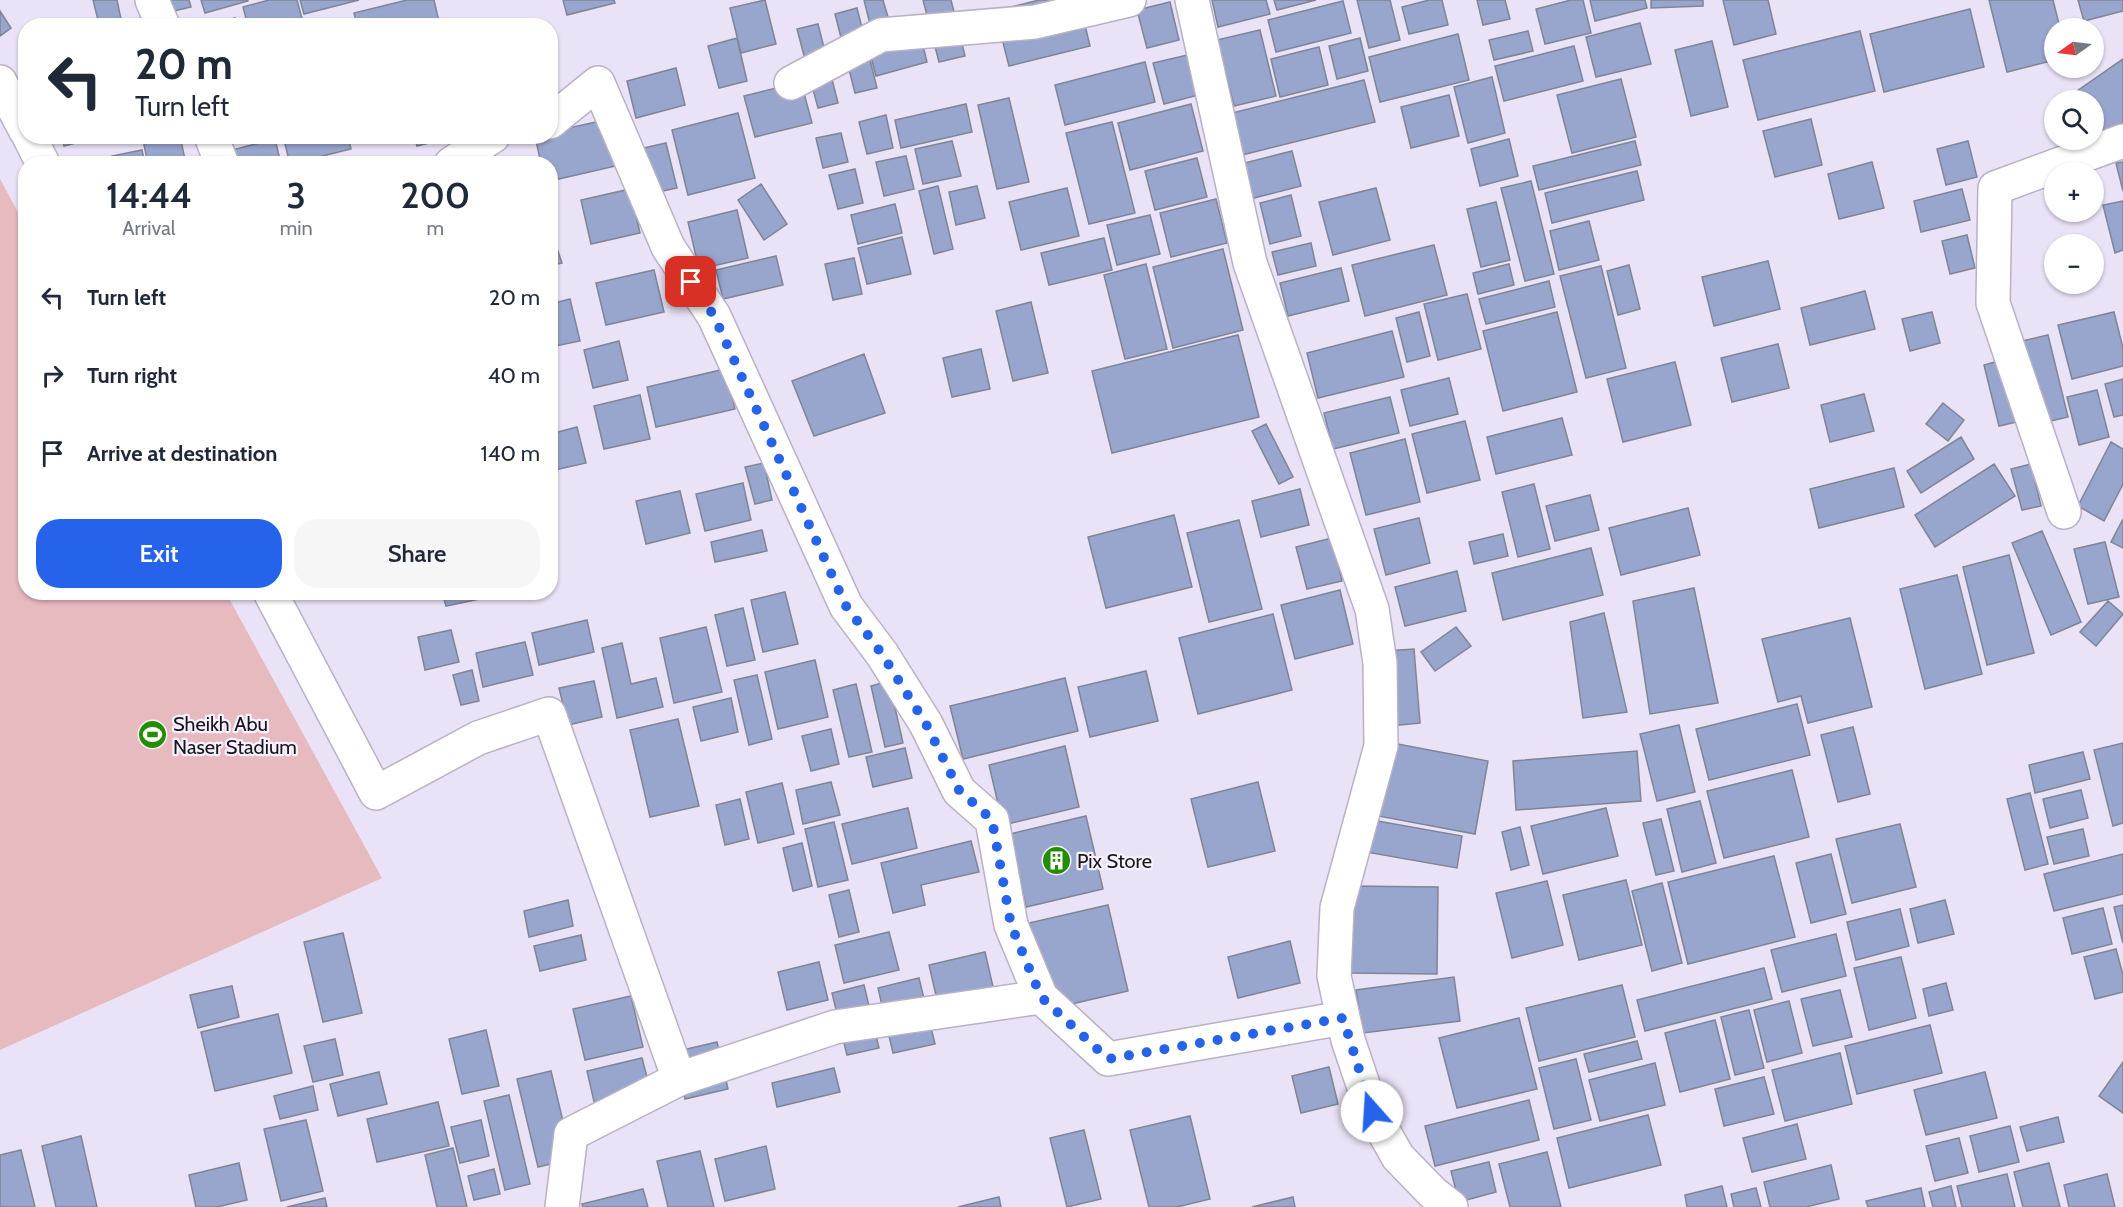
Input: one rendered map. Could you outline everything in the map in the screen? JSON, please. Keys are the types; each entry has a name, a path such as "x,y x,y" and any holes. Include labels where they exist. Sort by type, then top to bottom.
{"street":[{"path":"152,0 160,18"},
{"path":"791,83 881,35 1035,22 1129,0"},
{"path":"1192,0 1251,263 1371,609 1380,663 1381,746 1337,908 1334,976 1343,1018 1372,1111 1398,1157 1433,1193 1451,1207"},
{"path":"0,82 18,115"},
{"path":"558,116 598,83 668,247 714,316 846,606 882,654 926,724 959,790 992,820 1011,925 1041,997 1108,1059 1343,1018"},
{"path":"2064,512 1993,303 1995,188 2123,141"},
{"path":"463,156 481,144"},
{"path":"274,600 376,793 478,738 549,714 680,1079"},
{"path":"562,1207 571,1134 680,1079 835,1027 1041,997"}],"shaded area":[{"name":"Sheikh Abu Naser Stadium","path":"0,179 18,212 18,600 230,600 382,878 0,1050"}],"building":[{"path":"93,0 117,0 121,18 98,18"},
{"path":"161,0 189,0 191,7 165,13"},
{"path":"201,0 248,0 248,1 205,13"},
{"path":"269,0 297,0 302,18 246,18 243,7"},
{"path":"300,0 359,0 304,14"},
{"path":"407,0 434,0 438,18 355,18 354,13"},
{"path":"563,0 614,0 615,3 567,15"},
{"path":"765,0 776,44 741,53 730,8"},
{"path":"864,0 883,0 890,24 871,28"},
{"path":"923,0 951,0 965,56 939,62"},
{"path":"1039,0 1079,0 1090,46 1009,66 995,11"},
{"path":"1212,0 1266,0 1270,14 1218,27"},
{"path":"1274,0 1316,0 1277,10"},
{"path":"1357,0 1390,0 1400,40 1369,48"},
{"path":"1429,0 1442,0 1448,25 1409,34 1402,7"},
{"path":"1477,0 1505,0 1510,19 1483,25"},
{"path":"1571,0 1583,0 1591,33 1545,44 1536,9"},
{"path":"1590,0 1645,0 1647,8 1595,21"},
{"path":"1651,0 1703,0 1703,6 1651,8"},
{"path":"1723,0 1768,0 1776,34 1734,45"},
{"path":"1989,0 2053,0 2058,18 2044,18 2044,63 2007,72"},
{"path":"2078,0 2123,0 2123,11 2096,18 2083,18"},
{"path":"1343,1 1351,33 1276,52 1268,20"},
{"path":"1170,2 1179,40 1147,48 1137,10"},
{"path":"857,8 877,88 855,93 835,14"},
{"path":"1970,9 1984,67 1884,92 1870,34"},
{"path":"0,11 11,28 0,36"},
{"path":"1640,23 1651,64 1596,77 1586,37"},
{"path":"818,24 838,103 818,108 797,29"},
{"path":"918,25 927,62 876,76 866,38"},
{"path":"1260,30 1276,96 1234,106 1217,40"},
{"path":"1528,31 1533,51 1494,60 1489,40"},
{"path":"1860,31 1875,91 1758,120 1743,60"},
{"path":"1458,34 1469,80 1380,102 1369,57"},
{"path":"737,38 747,81 719,88 708,46"},
{"path":"1360,38 1368,71 1337,79 1329,46"},
{"path":"1712,41 1728,107 1691,116 1675,50"},
{"path":"1574,46 1583,81 1504,101 1495,66"},
{"path":"1319,47 1328,85 1280,97 1271,59"},
{"path":"1192,54 1202,94 1164,104 1153,63"},
{"path":"2123,59 2123,149 2100,162 2087,162 2079,150 2104,150 2104,90 2078,90 2096,78 2104,78 2104,72"},
{"path":"1145,62 1155,102 1065,125 1055,85"},
{"path":"676,68 685,105 636,118 627,81"},
{"path":"1492,77 1505,133 1468,143 1454,87"},
{"path":"1621,79 1636,137 1572,153 1557,95"},
{"path":"1364,80 1375,122 1242,155 1232,113"},
{"path":"801,82 812,123 755,137 744,96"},
{"path":"1449,95 1459,136 1411,148 1401,107"},
{"path":"1009,98 1029,182 997,189 978,105"},
{"path":"966,104 972,132 901,148 895,120"},
{"path":"1191,104 1203,151 1130,170 1118,123"},
{"path":"738,113 755,178 688,195 672,130"},
{"path":"886,115 893,148 867,154 859,122"},
{"path":"610,119 620,165 558,179 558,156 539,156 537,144 558,144 558,130"},
{"path":"1811,119 1822,165 1775,177 1763,131"},
{"path":"1112,122 1135,213 1089,224 1066,133"},
{"path":"841,133 848,162 823,168 816,138"},
{"path":"1509,139 1518,176 1480,186 1471,149"},
{"path":"952,141 961,176 923,184 915,149"},
{"path":"1635,141 1641,165 1539,190 1533,166"},
{"path":"1968,141 1977,177 1946,185 1937,149"},
{"path":"666,143 677,188 649,194 639,149"},
{"path":"144,144 182,144 184,156 146,156"},
{"path":"255,144 276,144 279,156 229,156 228,151"},
{"path":"285,144 350,144 351,149 323,156 288,156"},
{"path":"142,150 143,156 112,156"},
{"path":"1292,151 1301,186 1250,199 1241,164"},
{"path":"906,156 914,189 884,196 876,162"},
{"path":"1197,158 1207,197 1155,210 1145,171"},
{"path":"1872,162 1884,208 1839,219 1828,174"},
{"path":"2123,162 2123,191 2116,163"},
{"path":"855,169 863,203 838,209 829,175"},
{"path":"1637,171 1644,200 1552,223 1545,193"},
{"path":"1531,181 1554,274 1525,281 1501,188"},
{"path":"761,184 787,224 764,240 738,200"},
{"path":"938,186 953,249 934,254 919,191"},
{"path":"977,186 985,218 956,225 949,192"},
{"path":"1067,188 1079,236 1021,250 1009,202"},
{"path":"1376,188 1390,240 1333,255 1319,202"},
{"path":"630,189 640,233 591,244 581,200"},
{"path":"1962,189 1970,220 1921,232 1914,201"},
{"path":"1291,195 1301,236 1270,244 1260,203"},
{"path":"1216,199 1227,243 1171,257 1160,213"},
{"path":"2123,201 2123,250 2115,253 2104,209 2104,205"},
{"path":"1496,202 1510,260 1481,267 1467,209"},
{"path":"895,204 902,233 858,244 851,215"},
{"path":"737,210 748,258 699,269 688,222"},
{"path":"1150,215 1160,254 1117,265 1107,225"},
{"path":"1589,221 1599,260 1559,270 1550,231"},
{"path":"1967,235 1975,268 1950,274 1942,241"},
{"path":"902,237 911,274 867,284 858,248"},
{"path":"1104,238 1112,270 1049,285 1041,253"},
{"path":"1311,243 1316,266 1278,275 1272,252"},
{"path":"1434,245 1447,295 1365,316 1352,265"},
{"path":"1223,249 1243,330 1173,348 1153,267"},
{"path":"558,251 562,263 558,264"},
{"path":"776,256 783,285 723,299 716,270"},
{"path":"854,258 862,294 833,300 825,264"},
{"path":"1768,261 1780,309 1714,326 1702,277"},
{"path":"1146,264 1167,349 1125,359 1104,275"},
{"path":"1509,264 1514,285 1478,294 1473,273"},
{"path":"1629,265 1640,309 1618,315 1607,271"},
{"path":"1601,266 1626,368 1586,378 1560,276"},
{"path":"1341,268 1349,301 1288,316 1280,283"},
{"path":"654,270 664,312 606,325 596,283"},
{"path":"1549,281 1555,307 1486,324 1479,299"},
{"path":"1865,291 1875,329 1810,345 1801,308"},
{"path":"1467,294 1481,349 1438,360 1424,304"},
{"path":"570,299 580,341 558,345 558,302"},
{"path":"1031,302 1048,373 1013,381 996,311"},
{"path":"1419,312 1430,356 1407,362 1396,318"},
{"path":"1557,312 1577,392 1503,411 1483,331"},
{"path":"1932,312 1940,343 1910,351 1902,319"},
{"path":"2114,312 2123,348 2123,366 2072,379 2058,325"},
{"path":"1392,331 1404,377 1318,398 1307,353"},
{"path":"1238,335 1259,417 1112,453 1092,371"},
{"path":"2048,335 2068,417 2042,423 2022,341"},
{"path":"619,341 628,380 593,388 584,350"},
{"path":"1778,344 1789,388 1732,402 1721,358"},
{"path":"981,349 990,389 952,397 943,358"},
{"path":"864,354 885,413 814,436 792,381"},
{"path":"2006,359 2021,421 1999,426 1984,365"},
{"path":"1675,362 1691,425 1623,442 1607,379"},
{"path":"725,369 735,409 656,427 647,387"},
{"path":"1449,378 1458,414 1410,426 1401,390"},
{"path":"2123,379 2123,415 2114,417 2105,384"},
{"path":"2097,390 2109,437 2079,445 2067,397"},
{"path":"1864,394 1874,431 1830,442 1821,405"},
{"path":"640,395 650,439 604,449 594,406"},
{"path":"1390,397 1399,433 1333,449 1324,413"},
{"path":"1943,403 1964,420 1948,441 1926,424"},
{"path":"1562,418 1572,455 1496,474 1487,437"},
{"path":"1465,421 1480,480 1427,493 1412,434"},
{"path":"1266,424 1293,477 1279,484 1252,431"},
{"path":"577,427 586,463 558,469 558,432"},
{"path":"1961,437 1974,459 1921,493 1907,471"},
{"path":"1405,439 1420,502 1366,515 1350,453"},
{"path":"2111,442 2123,449 2123,484 2104,521 2078,506"},
{"path":"764,463 772,500 755,504 745,467"},
{"path":"1994,464 2015,496 1935,547 1915,515"},
{"path":"2031,464 2041,506 2022,510 2011,469"},
{"path":"1894,468 1904,507 1819,528 1810,489"},
{"path":"743,483 751,520 705,531 696,494"},
{"path":"1534,484 1550,549 1518,557 1502,492"},
{"path":"1300,489 1309,525 1261,537 1252,501"},
{"path":"680,491 690,533 646,544 636,501"},
{"path":"1590,495 1599,530 1555,541 1546,506"},
{"path":"1688,508 1700,555 1621,575 1609,528"},
{"path":"1174,515 1192,587 1106,608 1088,537"},
{"path":"1419,518 1430,563 1386,575 1374,529"},
{"path":"2123,519 2123,548 2111,542"},
{"path":"1239,520 1262,609 1209,622 1187,533"},
{"path":"762,530 767,551 715,562 711,542"},
{"path":"2042,531 2081,622 2051,635 2012,543"},
{"path":"1503,534 1508,556 1474,564 1469,542"},
{"path":"1332,538 1342,581 1307,589 1296,547"},
{"path":"2105,542 2119,597 2088,604 2074,549"},
{"path":"1591,548 1603,595 1503,620 1492,573"},
{"path":"2009,555 2034,653 1987,665 1963,567"},
{"path":"1457,571 1466,611 1405,626 1395,587"},
{"path":"1957,575 1982,674 1925,689 1900,589"},
{"path":"1694,588 1718,703 1650,714 1633,601"},
{"path":"1340,590 1353,644 1295,659 1281,605"},
{"path":"785,592 798,644 763,652 751,600"},
{"path":"444,600 475,600 446,606"},
{"path":"2108,601 2123,614 2096,646 2080,632"},
{"path":"743,608 755,660 727,666 715,615"},
{"path":"1604,613 1627,712 1583,718 1570,622"},
{"path":"1273,614 1292,690 1198,714 1179,638"},
{"path":"1850,618 1872,707 1808,723 1801,696 1778,702 1762,639"},
{"path":"587,620 594,652 539,665 532,633"},
{"path":"706,627 722,692 674,703 660,638"},
{"path":"1456,627 1471,646 1435,671 1421,652"},
{"path":"451,630 459,662 425,670 418,637"},
{"path":"525,642 533,675 483,687 476,653"},
{"path":"622,643 631,684 656,678 663,707 617,718 602,648"},
{"path":"1414,649 1420,723 1390,726 1385,651"},
{"path":"815,660 828,717 778,729 765,672"},
{"path":"472,670 479,701 461,705 453,675"},
{"path":"1146,671 1158,721 1090,737 1078,687"},
{"path":"757,675 772,739 749,745 734,680"},
{"path":"1065,678 1078,731 963,759 950,706"},
{"path":"594,681 602,717 568,725 559,688"},
{"path":"889,681 903,743 885,747 871,686"},
{"path":"856,684 872,752 849,757 833,690"},
{"path":"731,698 738,732 701,741 693,707"},
{"path":"1797,704 1810,755 1709,780 1696,729"},
{"path":"678,719 699,806 650,817 630,730"},
{"path":"1679,725 1695,792 1657,801 1640,734"},
{"path":"1853,727 1870,794 1838,802 1821,735"},
{"path":"831,729 839,764 811,771 802,736"},
{"path":"1387,742 1488,761 1475,834 1373,815"},
{"path":"2123,743 2123,823 2113,826 2094,750"},
{"path":"1065,746 1079,807 1003,825 989,765"},
{"path":"905,748 912,778 873,787 866,757"},
{"path":"1637,751 1641,801 1516,810 1513,761"},
{"path":"2083,752 2090,779 2035,793 2029,765"},
{"path":"1792,770 1809,837 1724,858 1707,791"},
{"path":"831,782 840,815 803,824 796,790"},
{"path":"1258,782 1275,851 1208,867 1191,799"},
{"path":"782,783 794,834 758,843 746,792"},
{"path":"2081,790 2088,818 2050,828 2043,799"},
{"path":"2030,793 2048,864 2025,870 2007,799"},
{"path":"740,799 749,839 725,845 716,805"},
{"path":"1700,801 1716,863 1682,872 1667,809"},
{"path":"908,808 917,848 852,864 842,824"},
{"path":"1606,808 1618,856 1543,874 1531,826"},
{"name":"Pix Store","path":"1086,816 1103,889 1026,907 1010,834"},
{"path":"1661,819 1674,871 1656,875 1643,823"},
{"path":"1372,820 1462,836 1457,868 1366,852"},
{"path":"834,822 848,880 818,887 805,829"},
{"path":"1900,824 1916,887 1852,903 1836,839"},
{"path":"1520,827 1529,865 1511,870 1502,832"},
{"path":"2083,829 2089,856 2054,864 2047,837"},
{"path":"971,841 979,872 921,885 925,905 893,913 881,863"},
{"path":"802,843 812,886 793,891 783,848"},
{"path":"1831,854 1846,914 1811,923 1796,863"},
{"path":"2123,854 2123,894 2054,911 2044,874"},
{"path":"1774,856 1795,937 1688,964 1668,882"},
{"path":"1626,880 1642,945 1579,960 1563,895"},
{"path":"1547,881 1563,945 1512,958 1496,893"},
{"path":"1662,883 1682,963 1652,971 1632,891"},
{"path":"1349,886 1438,887 1437,974 1348,973"},
{"path":"849,890 859,932 839,937 829,895"},
{"path":"568,900 573,926 529,937 524,911"},
{"path":"1945,900 1954,934 1918,943 1910,909"},
{"path":"1108,905 1128,991 1050,1009 1029,923"},
{"path":"2123,905 2123,943 2114,907"},
{"path":"2103,908 2112,944 2072,954 2063,918"},
{"path":"1900,909 1909,946 1856,960 1847,922"},
{"path":"889,932 899,970 844,983 835,945"},
{"path":"343,933 362,1013 323,1022 304,942"},
{"path":"1836,934 1846,976 1782,992 1771,950"},
{"path":"581,935 586,960 540,971 534,946"},
{"path":"1290,941 1300,983 1238,998 1228,957"},
{"path":"2116,949 2123,975 2123,992 2095,999 2084,957"},
{"path":"985,952 994,991 938,1004 929,965"},
{"path":"1901,957 1916,1018 1869,1030 1854,968"},
{"path":"819,962 828,1000 787,1010 778,972"},
{"path":"1764,968 1772,999 1645,1031 1637,1000"},
{"path":"1454,977 1460,1021 1363,1033 1356,990"},
{"path":"919,978 935,1044 893,1053 878,988"},
{"path":"1946,983 1953,1010 1929,1016 1923,989"},
{"path":"864,985 879,1048 847,1055 832,993"},
{"path":"1622,985 1635,1037 1539,1061 1526,1008"},
{"path":"232,986 239,1017 198,1028 190,995"},
{"path":"1840,990 1852,1037 1813,1046 1801,999"},
{"path":"631,996 643,1047 585,1060 573,1009"},
{"path":"1789,1001 1802,1053 1767,1062 1754,1010"},
{"path":"1749,1010 1764,1068 1735,1075 1721,1017"},
{"path":"278,1014 292,1073 215,1091 201,1032"},
{"path":"1519,1018 1537,1089 1457,1108 1439,1038"},
{"path":"1715,1020 1730,1079 1680,1092 1665,1033"},
{"path":"1930,1025 1942,1073 1857,1094 1845,1046"},
{"path":"486,1030 499,1086 462,1094 449,1039"},
{"path":"335,1039 343,1075 313,1082 304,1046"},
{"path":"1637,1041 1642,1059 1589,1072 1584,1054"},
{"path":"717,1042 728,1089 685,1099 674,1052"},
{"path":"1840,1053 1852,1104 1785,1121 1772,1070"},
{"path":"642,1058 652,1096 596,1110 587,1071"},
{"path":"1576,1059 1591,1120 1554,1129 1539,1068"},
{"path":"2123,1062 2123,1113 2099,1096"},
{"path":"1655,1063 1665,1105 1600,1121 1589,1080"},
{"path":"1329,1067 1338,1104 1301,1113 1292,1076"},
{"path":"834,1068 840,1092 777,1107 772,1083"},
{"path":"551,1071 572,1159 538,1167 517,1079"},
{"path":"379,1072 387,1104 338,1116 330,1084"},
{"path":"1985,1072 1997,1118 1926,1135 1914,1090"},
{"path":"1764,1077 1774,1114 1724,1126 1715,1089"},
{"path":"313,1086 318,1110 280,1119 274,1096"},
{"path":"509,1095 530,1184 505,1190 484,1101"},
{"path":"1529,1100 1539,1140 1435,1166 1425,1126"},
{"path":"438,1102 449,1146 377,1162 367,1119"},
{"path":"1648,1115 1661,1165 1569,1188 1557,1138"},
{"path":"1190,1116 1210,1199 1177,1207 1149,1207 1130,1130"},
{"path":"2058,1117 2064,1142 2027,1151 2020,1127"},
{"path":"306,1120 323,1191 281,1201 264,1129"},
{"path":"481,1120 489,1156 460,1163 451,1127"},
{"path":"1797,1124 1806,1159 1752,1172 1743,1138"},
{"path":"2010,1126 2019,1162 1979,1172 1970,1136"},
{"path":"1084,1130 1101,1199 1067,1207 1050,1138"},
{"path":"81,1136 97,1207 56,1207 42,1146"},
{"path":"1959,1138 1968,1173 1935,1181 1926,1146"},
{"path":"766,1146 775,1189 725,1201 715,1159"},
{"path":"453,1148 467,1207 437,1207 425,1155"},
{"path":"21,1150 35,1207 0,1207 0,1155"},
{"path":"700,1151 714,1207 668,1207 657,1161"},
{"path":"1547,1152 1561,1207 1510,1207 1499,1164"},
{"path":"1489,1162 1496,1192 1459,1202 1451,1171"},
{"path":"239,1163 247,1200 217,1207 196,1207 189,1175"},
{"path":"2049,1163 2060,1207 2023,1207 2014,1172"},
{"path":"1831,1165 1839,1199 1806,1207 1770,1207 1764,1182"},
{"path":"494,1169 500,1194 474,1200 468,1176"},
{"path":"2007,1174 2015,1207 1962,1207 1957,1186"},
{"path":"2107,1174 2115,1207 2069,1207 2064,1185"},
{"path":"1722,1186 1727,1207 1687,1207 1685,1195"},
{"path":"1951,1186 1956,1207 1933,1207 1929,1192"},
{"path":"1756,1188 1761,1207 1734,1207 1731,1194"},
{"path":"1921,1188 1925,1207 1868,1207 1866,1201"},
{"path":"643,1189 648,1207 583,1207 582,1204"},
{"path":"999,1197 1001,1207 958,1207"},
{"path":"1293,1197 1295,1207 1252,1207"},
{"path":"325,1198 327,1207 287,1207"}],"place":[{"name":"Sheikh Abu Naser Stadium","path":"152,735"},
{"name":"Pix Store","path":"1056,861"}],"route":[{"path":"691,282 714,316 846,606 882,654 926,724 959,790 992,820 1011,925 1041,997 1108,1059 1343,1018 1372,1111"}]}
